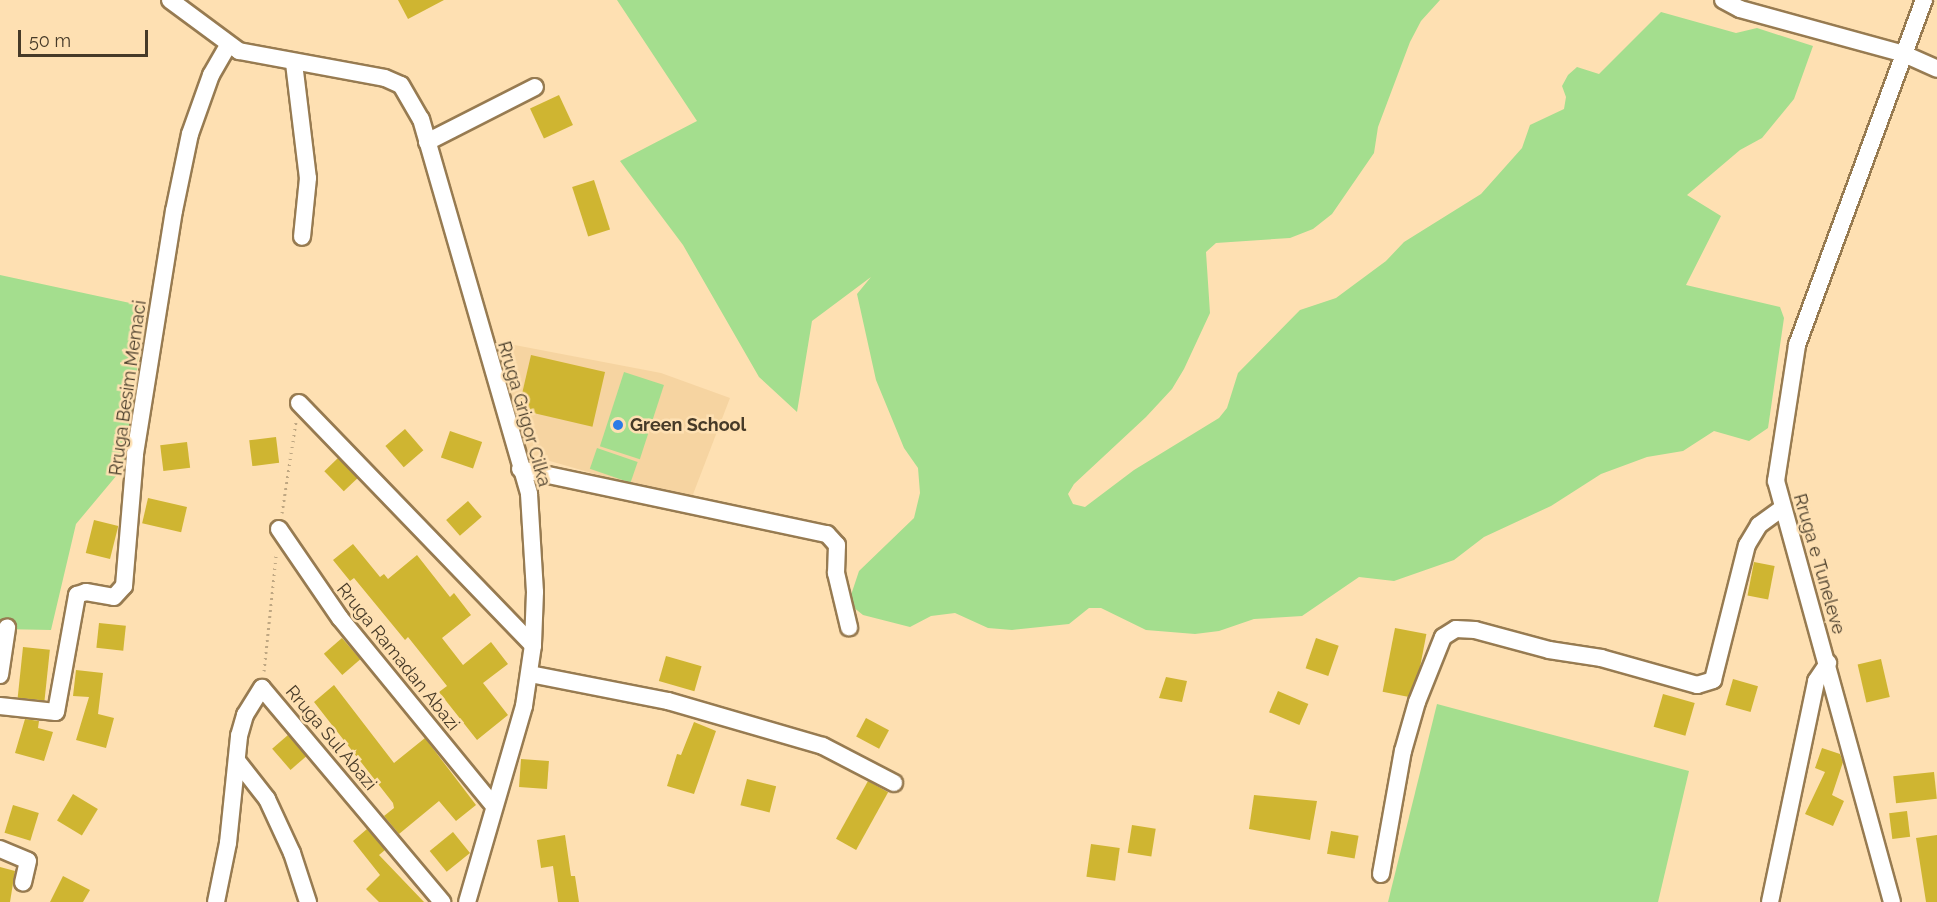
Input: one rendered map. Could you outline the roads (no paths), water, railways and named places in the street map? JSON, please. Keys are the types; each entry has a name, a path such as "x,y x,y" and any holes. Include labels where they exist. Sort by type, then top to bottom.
{"street":[{"path":"170,0 228,45 294,63 308,178 302,237"},
{"path":"1723,0 1740,9 1904,54 1937,69"},
{"name":"Rruga e Tuneleve","path":"1893,902 1857,782 1828,663 1781,509 1777,469 1797,345 1924,0"},
{"name":"Rruga Besim Memaci","path":"0,706 56,712 77,595 86,592 114,597 124,586 135,454 174,211 190,134 211,75 228,45"},
{"name":"Rruga Grigor Cilka","path":"294,63 385,78 401,85 421,119 529,494 535,592 530,674 467,902"},
{"path":"427,142 535,87"},
{"path":"299,403 533,645"},
{"path":"520,469 827,534 837,545 836,573 849,627"},
{"path":"1382,874 1403,751 1417,702 1443,638 1456,629 1475,630 1549,650 1601,658 1697,685 1713,680 1747,545 1760,525 1781,509"},
{"name":"Rruga Ramadan Abazi","path":"279,529 340,618 493,805"},
{"path":"0,675 7,628"},
{"path":"1770,902 1816,681 1828,663"},
{"path":"530,674 668,701 823,746 894,783"},
{"name":"Rruga Sul Abazi","path":"216,902 238,762 239,736 245,715 260,690 265,689 442,902"},
{"path":"238,762 255,778 267,799 308,902"},
{"path":"0,849 28,861 23,882"}],"place":[{"name":"Green School","path":"618,425"}]}
